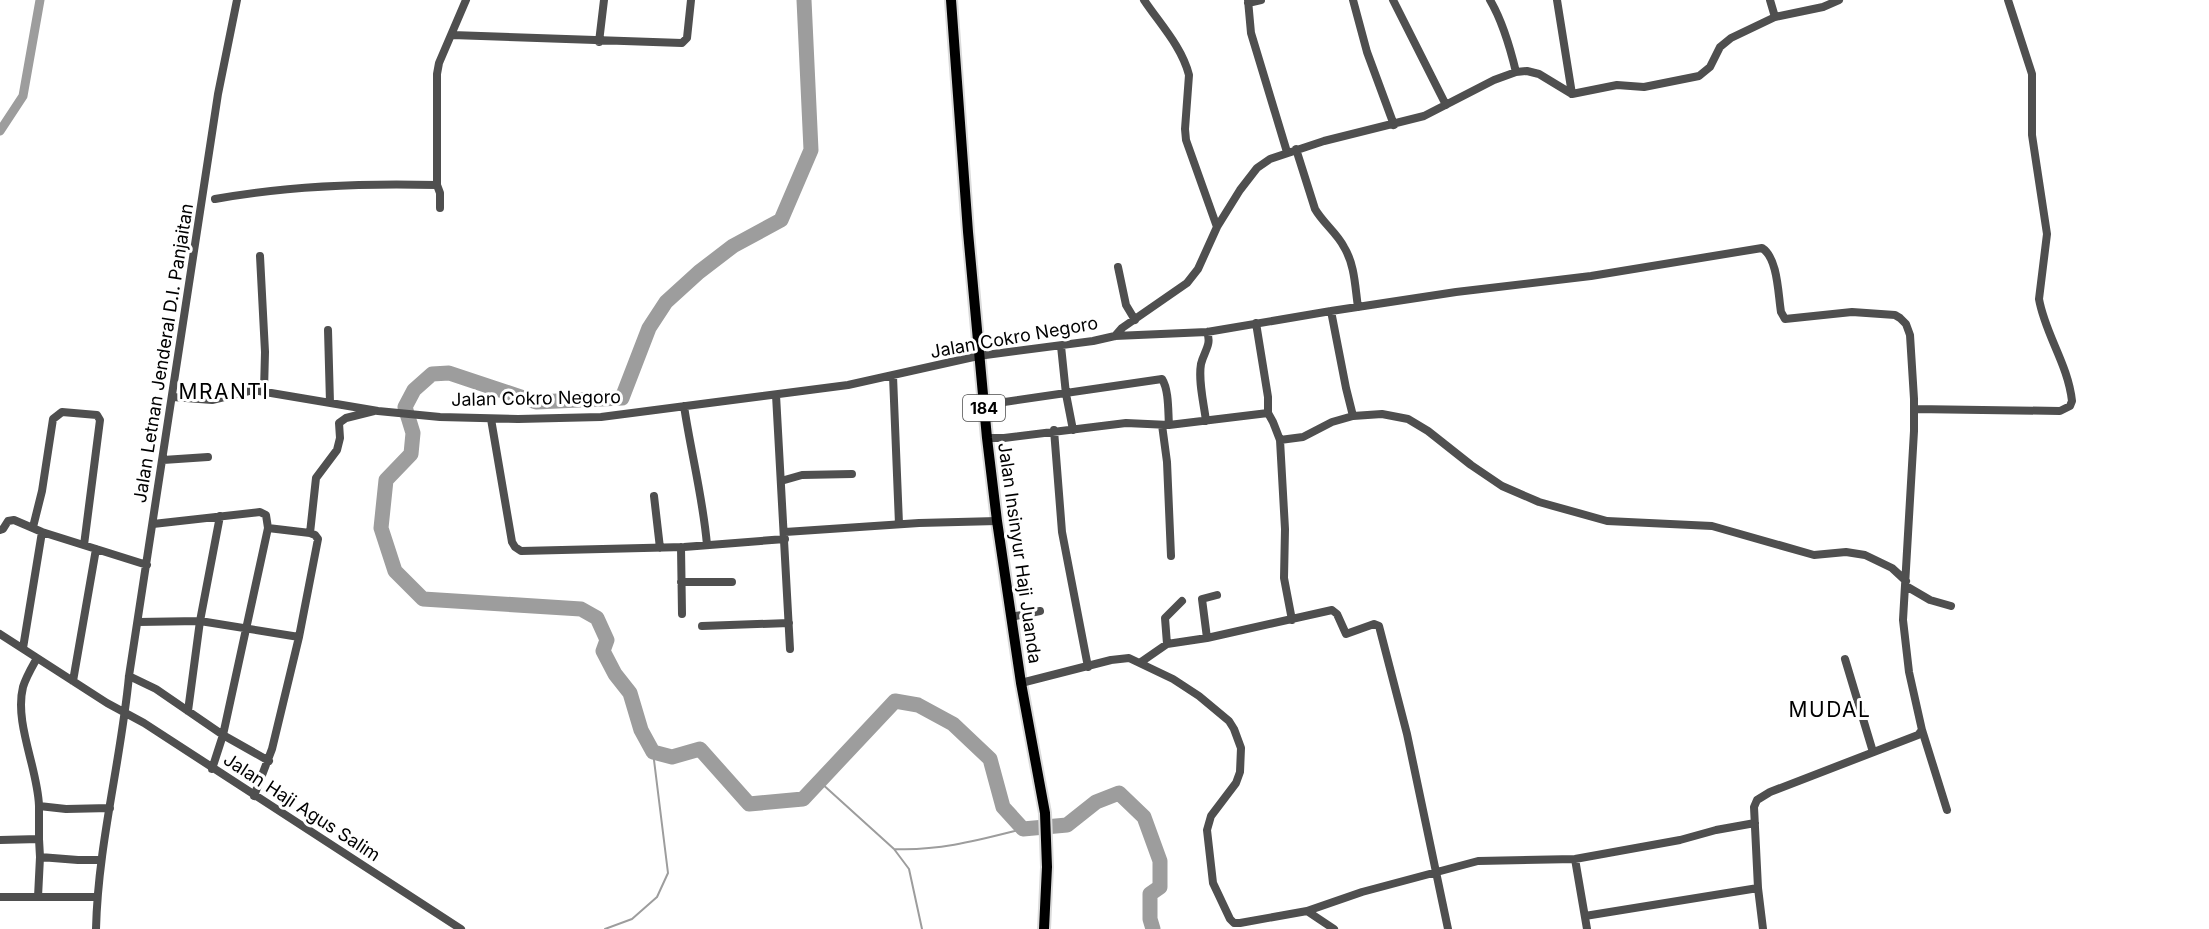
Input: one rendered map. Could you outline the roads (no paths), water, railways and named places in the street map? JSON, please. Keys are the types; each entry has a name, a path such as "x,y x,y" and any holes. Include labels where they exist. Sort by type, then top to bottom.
{"main road":[{"name":"Jalan Insinyur Haji Juanda","path":"951,0 978,356 987,438 1021,683 1045,813 1044,929"}],"street":[{"name":"Jalan Letnan Jenderal D.I. Panjaitan","path":"96,929 101,860 218,94 237,0"},
{"path":"440,208 437,74 439,63 466,0"},
{"path":"599,42 604,0"},
{"path":"452,35 599,42 684,42 687,38 691,0"},
{"path":"1144,0 1168,33 1188,68 1186,140 1217,227"},
{"path":"1261,0 1248,2 1253,43 1291,151 1315,209 1348,254 1358,307"},
{"path":"1353,0 1367,52 1394,125"},
{"path":"1393,0 1446,105"},
{"path":"1490,0 1510,45 1516,72 1527,71 1539,74 1572,94 1617,85 1644,87 1699,76 1710,67 1724,42 1776,17 1823,7 1839,0"},
{"path":"1557,0 1572,94"},
{"path":"1770,0 1776,17"},
{"path":"1914,409 2060,411 2070,406 2072,401 2060,355 2041,310 2039,299 2047,234 2032,135 2032,74 2008,0"},
{"name":"Jalan Cokro Negoro","path":"173,397 203,401 243,391 264,392 378,411 440,417 491,419 601,417 848,385 978,356 1061,346 1115,336 1122,328 1187,284 1198,269 1217,227 1240,190 1257,168 1270,159 1324,141 1424,116 1516,72"},
{"path":"215,199 255,192 381,184 438,184"},
{"path":"1115,336 1207,332 1331,310 1591,276 1762,248 1767,251 1773,262 1781,312 1785,319 1852,312 1895,315 1906,324 1910,335 1914,409 1903,620 1905,642 1922,730 1947,810"},
{"path":"260,256 266,352 264,392"},
{"path":"1118,267 1126,304 1135,320"},
{"path":"1331,310 1353,416"},
{"path":"1256,323 1268,397 1268,413 1274,422 1280,440 1285,529 1284,578 1292,620"},
{"path":"328,330 330,403"},
{"path":"1206,421 1201,365 1209,346 1210,339 1207,332"},
{"path":"1061,346 1073,430"},
{"path":"893,376 899,524"},
{"path":"984,405 1162,379 1166,394 1170,556"},
{"path":"776,395 790,649"},
{"path":"684,406 704,509 707,545"},
{"path":"310,533 316,478 337,450 340,438 339,423 346,418 378,411"},
{"path":"33,527 42,491 52,419 62,412 97,416 100,420 84,545"},
{"path":"987,438 1004,438 1054,430 1073,430 1126,423 1166,425 1268,413"},
{"path":"1280,440 1303,437 1332,422 1353,416 1383,414 1408,419 1428,431 1502,486 1539,502 1607,521 1712,526 1814,555 1846,552 1865,555 1892,568 1906,583 1930,600 1951,606"},
{"path":"491,419 512,542 518,549 539,551 681,547 899,524 997,521"},
{"path":"1054,430 1062,532 1088,667"},
{"path":"163,460 208,458"},
{"path":"782,481 802,476 852,474"},
{"path":"654,496 660,548"},
{"path":"153,524 255,512 264,513 267,518 268,528 247,629 213,769"},
{"path":"188,711 200,621 220,516"},
{"path":"0,530 11,520 147,565"},
{"path":"255,796 269,761 318,546 318,538 310,533 268,528"},
{"path":"23,648 42,532"},
{"path":"681,547 682,614"},
{"path":"74,681 96,549"},
{"path":"681,582 732,582"},
{"path":"1207,638 1202,599 1217,595"},
{"path":"1167,644 1165,618 1182,601"},
{"path":"1141,662 1167,644 1207,638 1332,610 1337,614 1347,634 1374,624 1379,626 1407,734 1448,929"},
{"path":"1011,617 1040,611"},
{"path":"138,622 200,621 299,637"},
{"path":"702,626 789,623"},
{"name":"Jalan Haji Agus Salim","path":"0,634 461,929"},
{"path":"37,658 23,688 22,714 38,784 40,857 38,897"},
{"path":"1021,683 1129,658 1173,679 1229,721 1239,740 1242,760 1236,783 1211,816 1208,830 1213,883 1234,923 1307,911 1435,871 1491,859 1575,858 1680,840 1755,823"},
{"path":"1845,659 1874,752"},
{"path":"129,676 156,689 223,735 269,761"},
{"path":"1763,929 1758,888 1754,807 1761,796 1918,735 1922,730"},
{"path":"39,806 66,809 110,808"},
{"path":"0,840 39,839"},
{"path":"40,857 101,860"},
{"path":"1575,858 1587,929"},
{"path":"1585,916 1758,888"},
{"path":"0,897 97,897"},
{"path":"1307,911 1334,929"}],"waterway":[{"path":"0,131 23,96 40,0"},
{"path":"804,0 811,150 781,220 733,246 699,272 666,302 649,328 622,398 536,402 449,373 432,374 414,390 405,407 413,433 411,454 386,480 381,528 395,571 423,599 581,609 597,618 607,640 603,651 615,674 630,693 641,730 653,752 672,757 700,749 749,804 803,799 895,701 918,705 953,724 990,759 1003,807 1023,829 1067,825 1096,802 1119,793 1144,817 1160,861 1160,887 1150,894 1150,919 1153,929"},
{"path":"605,929 632,919 657,897 668,873 653,752"},
{"path":"820,782 894,849 909,869 922,929"},
{"path":"894,849 943,846 1023,829"}],"district":[{"name":"MRANTI","path":"224,391"},
{"name":"MUDAL","path":"1830,709"}]}
